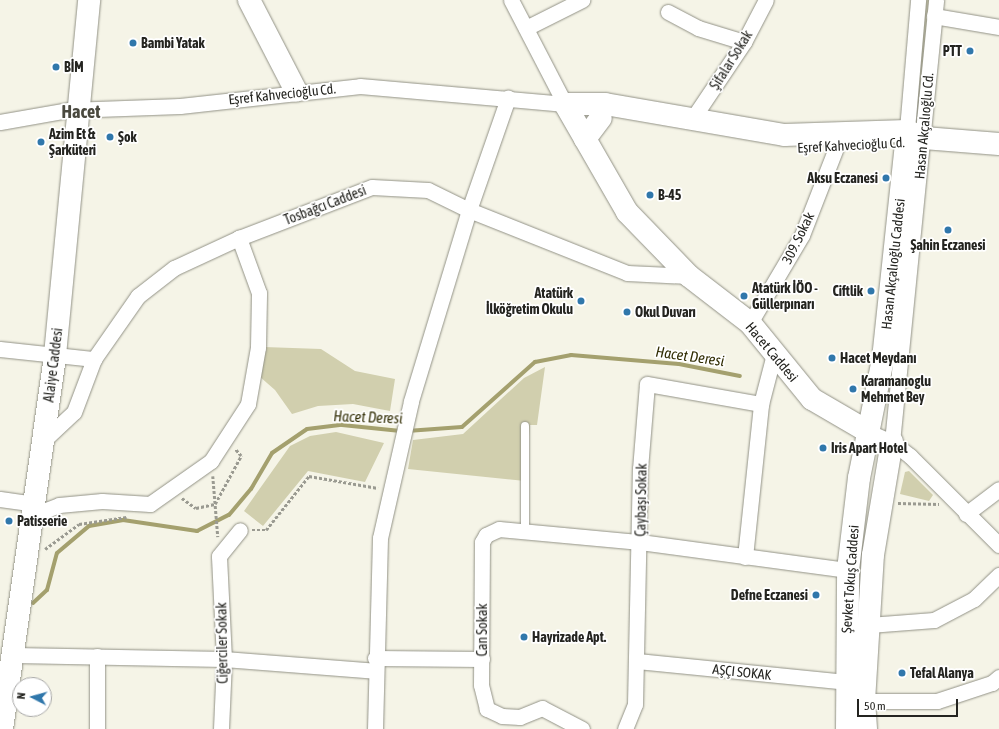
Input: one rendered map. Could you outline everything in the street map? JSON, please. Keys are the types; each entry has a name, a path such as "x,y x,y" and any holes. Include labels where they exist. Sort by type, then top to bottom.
{"street":[{"name":"Alaiye Caddesi","path":"2,729 14,654 55,355 80,111 89,0"},
{"path":"248,0 296,91"},
{"path":"511,0 565,104"},
{"path":"526,28 582,0"},
{"name":"Hasan Akçalıoğlu Cd.","path":"892,442 912,138 918,0"},
{"name":"Hasan Akçalıoğlu Cd.","path":"912,138 936,0"},
{"name":"Şifalar Sokak","path":"693,118 744,42 761,2"},
{"path":"668,12 698,28 744,42"},
{"path":"934,16 999,27"},
{"name":"Eşref Kahvecioğlu Cd.","path":"0,122 80,111 180,106 296,91 360,86 565,104 605,104 693,118 784,135 912,138"},
{"path":"375,729 375,665 380,538 390,490 411,401 469,210 508,98"},
{"name":"Eşref Kahvecioğlu Cd.","path":"565,104 601,118 757,144 836,148 912,138"},
{"name":"Hacet Caddesi","path":"565,104 628,212 689,276 750,323 812,399 867,431 892,442 999,545"},
{"path":"585,139 601,118"},
{"path":"912,138 999,144"},
{"name":"Hasan Akçalıoğlu Caddesi","path":"867,431 883,359 912,138"},
{"name":"309. Sokak","path":"750,323 802,235 836,148"},
{"name":"Tosbağcı Caddesi","path":"43,441 74,412 94,359 138,296 174,268 239,238 372,187 428,190 469,210 627,273 689,276"},
{"path":"0,499 34,509 73,504 150,504 211,461 248,404 258,347 259,293 239,238"},
{"path":"0,349 94,359"},
{"path":"745,557 761,404 774,354"},
{"name":"Çaybaşı Sokak","path":"625,729 635,704 638,661 640,469 648,384 761,404"},
{"name":"Şevket Tokuş Caddesi","path":"847,729 846,682 848,570 867,431"},
{"name":"Şevket Tokuş Caddesi","path":"866,729 864,701 878,509 892,442"},
{"path":"966,514 999,489"},
{"name":"Can Sokak","path":"519,723 487,709 481,685 482,542 486,535 499,529 525,532"},
{"name":"Ciğerciler Sokak","path":"221,729 224,659 219,556 240,530"},
{"path":"525,532 640,542 848,570"},
{"path":"869,625 934,620 974,600 999,574"},
{"path":"14,654 224,659 375,665 482,659"},
{"path":"97,656 97,729"},
{"name":"AŞÇI SOKAK","path":"638,661 846,682"},
{"path":"864,701 937,701 992,683 999,677"},
{"path":"519,723 542,708 582,729"}],"lane":[{"path":"525,426 525,532"}],"path":[{"path":"176,494 196,508 215,504 241,456 226,439"},
{"path":"211,461 217,531"},
{"path":"240,530 266,530 309,476 390,490"},
{"path":"895,502 930,506 944,503"},
{"path":"26,561 80,524 129,515"}],"shaded area":[{"path":"925,0 931,0 922,106 916,107"},
{"path":"264,347 321,349 355,371 395,379 390,411 353,404 318,406 292,414 275,390 259,376"},
{"path":"545,367 537,425 530,425 525,481 408,469 413,440 463,434 524,378"},
{"path":"336,432 384,443 365,482 308,471 263,526 244,511 290,446 310,436"},
{"path":"909,471 933,495 929,501 900,494 905,472"}],"waterway":[{"name":"Hacet Deresi","path":"407,431 462,427 535,362 571,355 679,364 740,376"},
{"name":"Hacet Deresi","path":"33,603 47,590 57,553 89,526 123,520 197,531 229,515 251,489 272,453 307,429 342,425 401,431"}],"place":[{"name":"Bambi Yatak","path":"133,43"},
{"name":"PTT","path":"970,51"},
{"name":"BİM","path":"56,67"},
{"name":"Şok","path":"110,137"},
{"name":"Azim Et & Şarküteri","path":"41,142"},
{"name":"Aksu Eczanesi","path":"886,178"},
{"name":"B-45","path":"650,195"},
{"name":"Şahin Eczanesi","path":"948,230"},
{"name":"Ciftlik","path":"871,291"},
{"name":"Atatürk İÖO - Güllerpınarı","path":"744,296"},
{"name":"Atatürk İlköğretim Okulu","path":"581,301"},
{"name":"Okul Duvarı","path":"627,312"},
{"name":"Hacet Meydanı","path":"832,358"},
{"name":"Karamanoglu Mehmet Bey","path":"853,389"},
{"name":"Iris Apart Hotel","path":"823,448"},
{"name":"Patisserie","path":"9,521"},
{"name":"Defne Eczanesi","path":"816,595"},
{"name":"Hayrizade Apt.","path":"524,637"},
{"name":"Tefal Alanya","path":"902,673"}],"district":[{"name":"Hacet","path":"81,112"}]}
